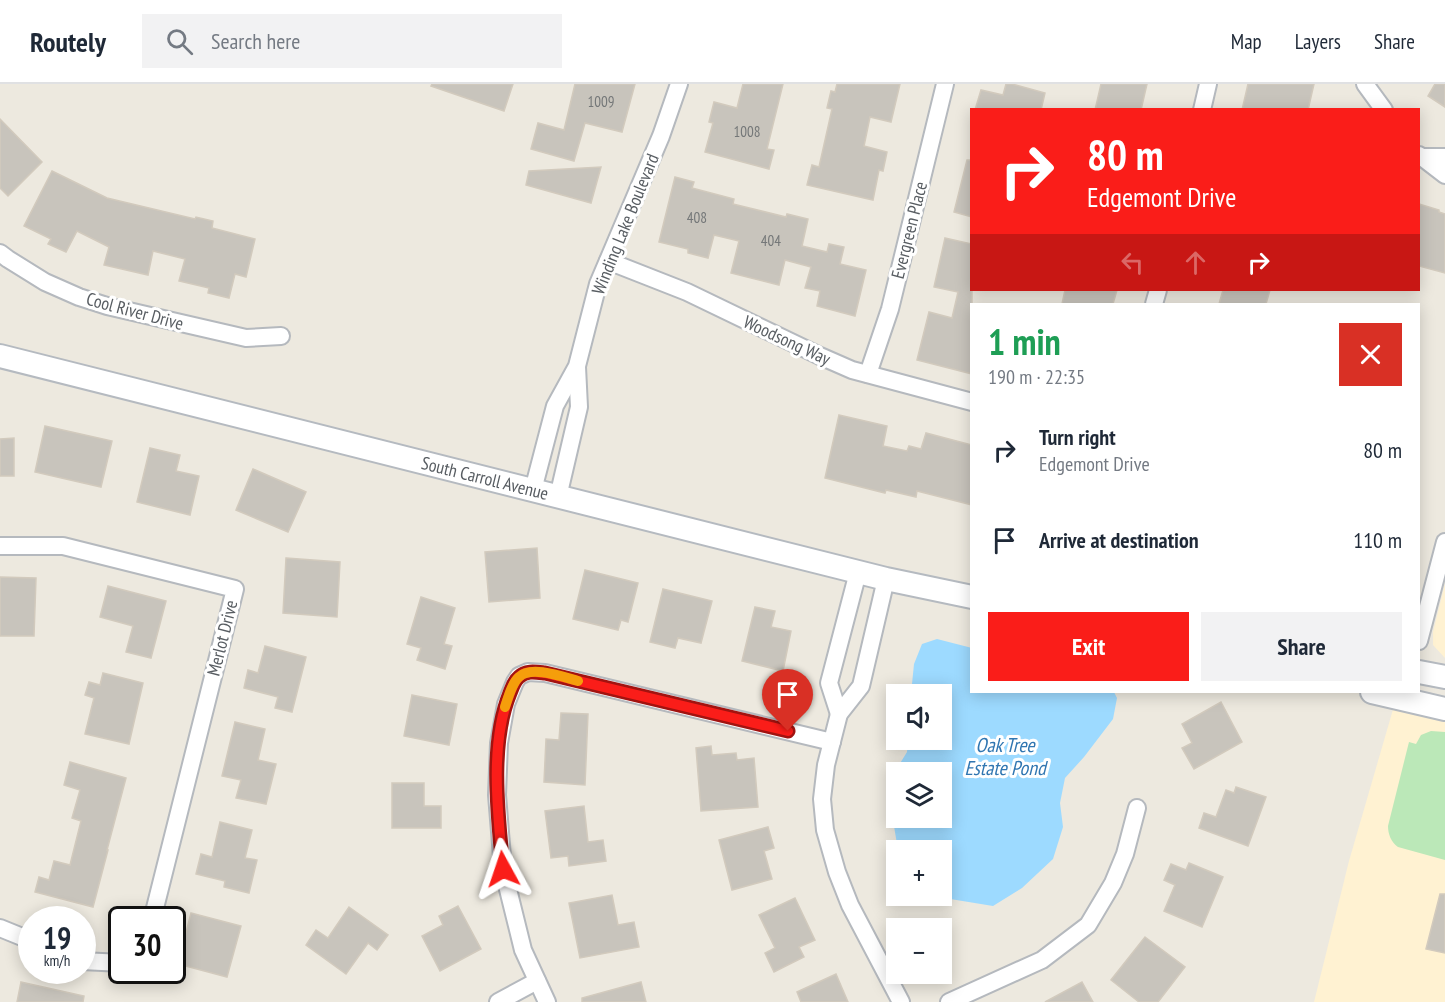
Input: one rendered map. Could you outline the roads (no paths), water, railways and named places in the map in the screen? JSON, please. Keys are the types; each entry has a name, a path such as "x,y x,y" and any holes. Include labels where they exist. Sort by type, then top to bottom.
{"main road":[{"name":"South Carroll Avenue","path":"0,356 886,579 970,597"},
{"path":"1420,672 1445,677"},
{"path":"1383,693 1405,695 1445,709"}],"street":[{"name":"Winding Lake Boulevard","path":"533,490 555,406 577,366 598,284 661,136 679,84"},
{"name":"Evergreen Place","path":"868,374 890,309 945,84"},
{"path":"1202,108 1208,84"},
{"path":"1365,84 1383,108"},
{"path":"1421,156 1445,157"},
{"path":"1421,156 1445,175"},
{"name":"Cool River Drive","path":"0,253 45,282 107,306 246,338 281,336"},
{"name":"Woodsong Way","path":"608,261 687,292 852,370 970,401"},
{"name":"Winding Lake Boulevard","path":"558,497 579,407 577,366"},
{"path":"1420,637 1445,542"},
{"name":"Merlot Drive","path":"0,546 63,546 234,589 155,906"},
{"path":"839,714 829,683 858,572"},
{"path":"886,579 861,686 839,714 826,765 822,799 825,830 837,872 850,905 901,1002"},
{"path":"547,1002 523,950 503,869 497,795 499,743 506,704 519,676 528,672 545,673 832,742"},
{"path":"948,1002 1042,960 1088,924 1113,883 1125,854 1137,808"},
{"path":"0,928 18,935"},
{"path":"498,1002 537,981"}],"water":[{"name":"Oak Tree Estate Pond","path":"937,639 970,647 970,693 1114,693 1117,698 1113,719 1065,778 1060,803 1063,827 1053,859 1022,888 993,906 952,899 952,840 896,840 894,828 952,828 952,762 901,762 907,750 952,750 952,684 912,684 914,664 922,644"}]}
